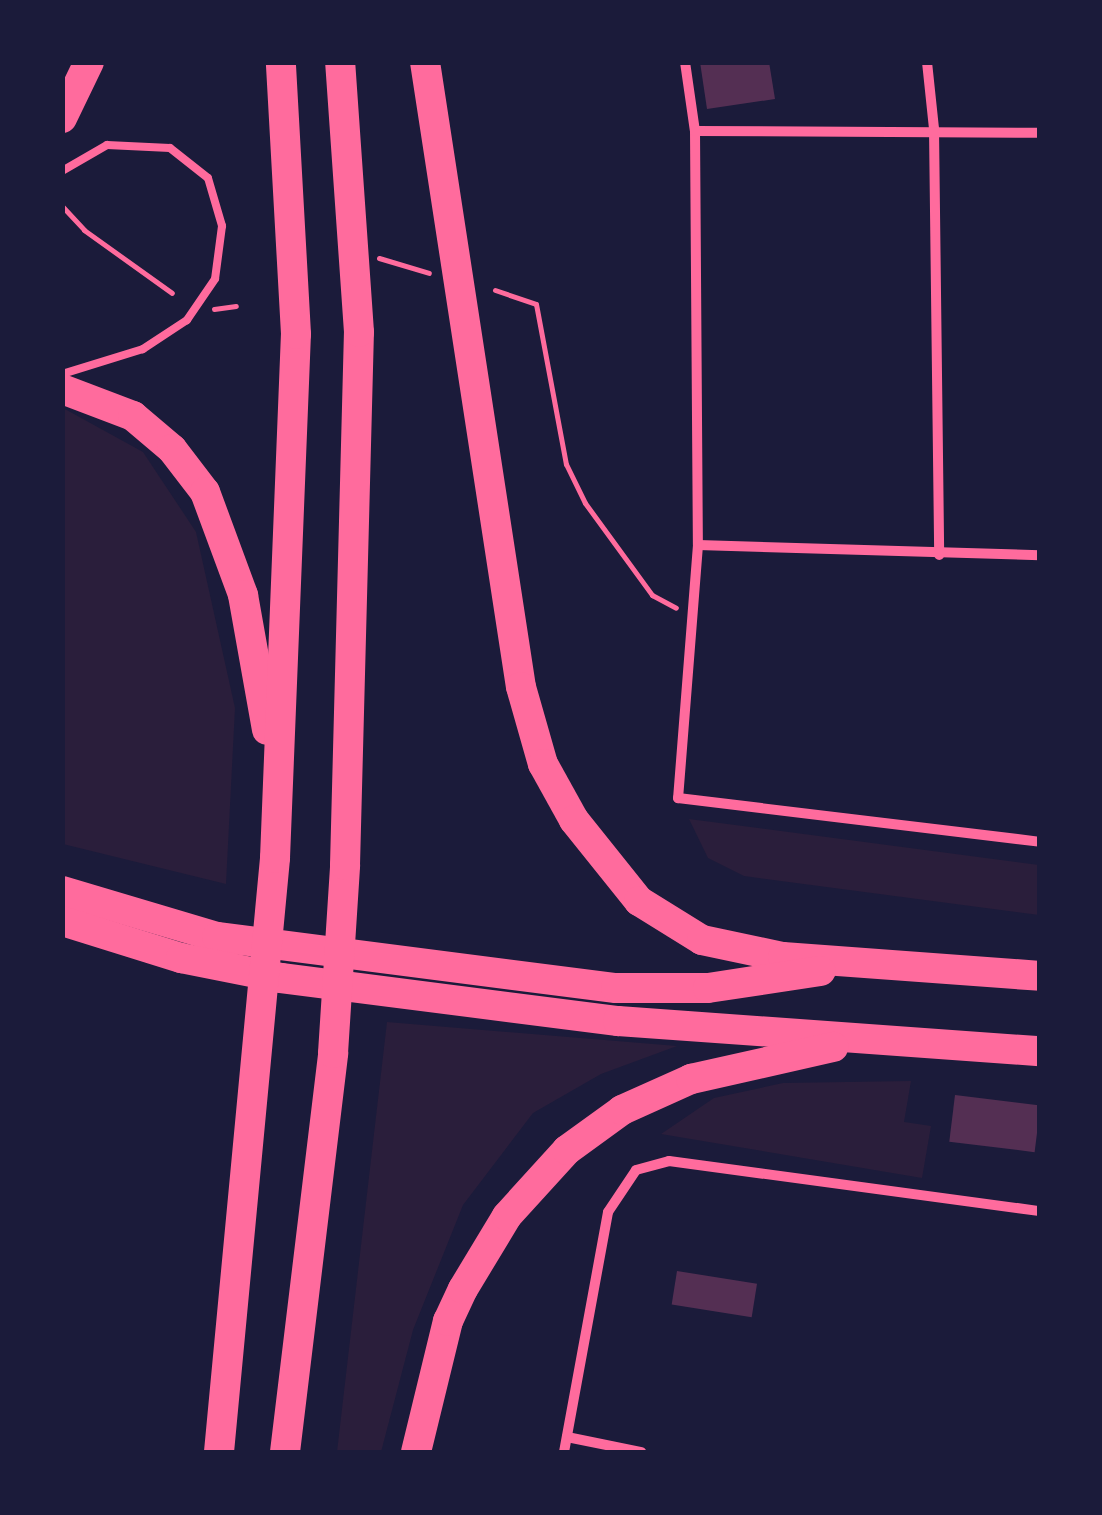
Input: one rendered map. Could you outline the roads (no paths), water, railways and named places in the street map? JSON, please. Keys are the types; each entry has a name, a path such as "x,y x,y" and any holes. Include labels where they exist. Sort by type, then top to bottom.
{"highway":[{"path":"62,118 89,62"},
{"path":"219,1452 275,858 296,334 281,62"},
{"path":"285,1452 334,1053 345,865 360,332 340,62"},
{"path":"425,62 521,687 555,789 615,877 658,914 702,940 783,957 923,964 1040,976"},
{"path":"62,390 108,402 153,431 188,468 216,514 256,662 275,858"},
{"path":"62,891 217,937 616,988 708,988 923,964"},
{"path":"62,921 181,958 281,978 618,1020 1040,1051"},
{"path":"416,1452 448,1322 485,1246 567,1150 622,1110 691,1079 766,1058 891,1040"}],"street":[{"path":"685,62 695,131 698,546 678,798 1040,842"},
{"path":"927,62 934,129 939,554"},
{"path":"695,131 934,129 1040,133"},
{"path":"698,546 1040,556"},
{"path":"564,1452 608,1212 636,1170 669,1162 1040,1210"},
{"path":"567,1437 641,1452"}],"lane":[{"path":"62,171 106,145 170,148 208,178 222,226 215,280 200,308 143,350 62,374"}]}
